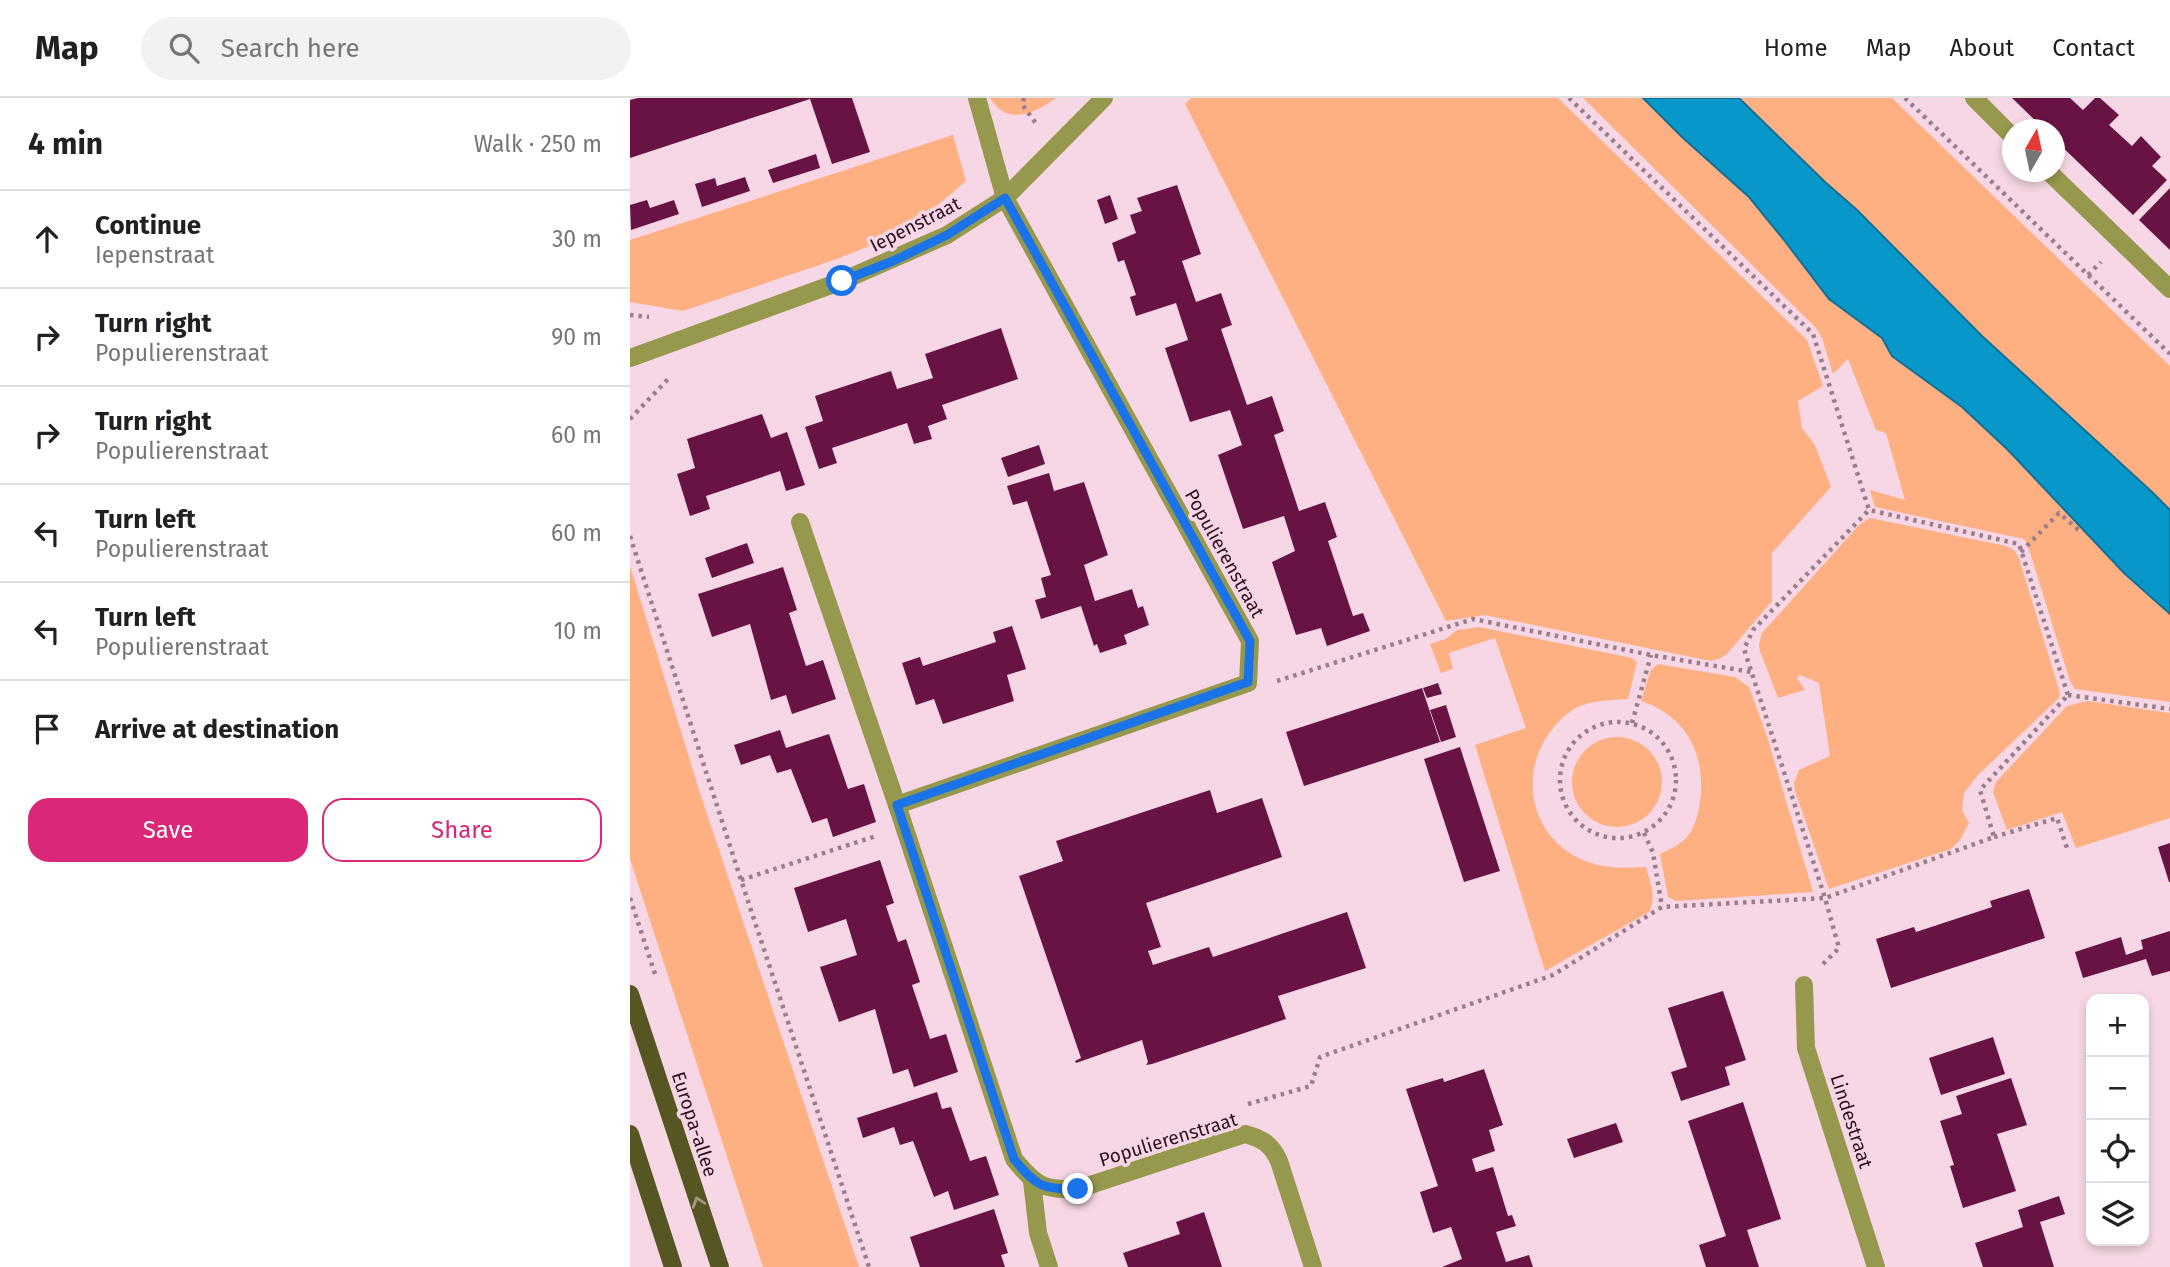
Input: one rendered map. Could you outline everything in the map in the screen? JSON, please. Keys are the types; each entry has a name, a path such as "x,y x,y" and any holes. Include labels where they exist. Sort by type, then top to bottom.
{"main road":[{"name":"Europa-allee","path":"630,994 720,1267"},
{"path":"630,1134 673,1267"}],"street":[{"name":"Populierenstraat","path":"977,98 1005,198 1250,641 1248,675"},
{"name":"Iepenstraat","path":"630,358 893,261 947,235 1005,198 1104,98"},
{"path":"1973,98 2002,126"},
{"path":"2059,182 2170,289"},
{"path":"800,522 1014,1159 1032,1181 1038,1233 1049,1267"},
{"path":"897,805 1248,682 1248,675"},
{"name":"Lindestraat","path":"1804,985 1806,1048 1876,1267"},
{"name":"Populierenstraat","path":"1032,1181 1055,1189 1078,1189 1245,1134 1263,1139 1273,1149 1313,1267"}],"path":[{"path":"1569,98 1813,334 1869,510"},
{"path":"1905,98 2170,354"},
{"path":"1869,510 2019,544 2068,695"},
{"path":"1804,985 1839,948 1744,649 1753,630 1869,510"},
{"path":"2021,552 2059,513 2081,532"},
{"path":"630,536 869,1267"},
{"path":"1248,675 1273,682 1473,619 1751,672"},
{"path":"1632,723 1651,655"},
{"path":"2068,695 2170,709"},
{"path":"1994,837 1980,790 2068,695"},
{"path":"1611,722 1632,723 1650,732 1665,746 1674,764 1676,784 1671,804 1660,821 1644,833 1624,839 1603,837 1585,829 1570,815 1561,797 1559,776 1564,757 1575,740 1592,727 1611,722"},
{"path":"1245,1134 1242,1105 1311,1086 1320,1057 1553,975 1662,907 1825,898 1994,837 2057,818 2068,851"},
{"path":"741,880 904,827"},
{"path":"1644,833 1653,853 1662,907"}],"shaded area":[{"path":"990,98 1056,98 1039,109 1013,115 997,107"},
{"path":"1191,98 1558,98 1807,340 1823,386 1798,401 1802,428 1815,445 1831,487 1772,553 1772,601 1727,654 1711,661 1484,615 1446,621 1185,104"},
{"path":"1583,98 1643,98 1749,197 1829,299 1882,338 1892,356 1962,407 2008,450 2124,573 2170,614 2170,702 2075,689 2070,681 2024,539 1875,507 1870,490 1905,500 1886,433 1876,430 1848,359 1833,374 1822,338 1816,328"},
{"path":"1739,98 1892,98 2170,366 2170,510 1982,336 1857,210"},
{"path":"953,135 966,181 909,230 837,259 683,311 630,302 630,240"},
{"path":"1870,518 2006,546 2014,550 2019,558 2060,693 2059,698 1978,775 1964,793 1962,810 1969,823 1960,840 1951,849 1829,889 1794,783 1799,770 1830,756 1819,683 1800,675 1797,678 1805,690 1778,698 1759,644 1762,633 1859,525"},
{"path":"630,566 701,796 859,1267 763,1267 630,859"},
{"path":"1479,627 1632,658 1637,662 1628,699 1598,701 1580,706 1564,717 1550,732 1536,761 1534,796 1545,829 1571,854 1602,866 1646,867 1652,890 1651,906 1649,912 1545,971 1475,745 1526,728 1495,638 1449,653 1453,669 1441,673 1430,644 1446,639 1457,630"},
{"path":"1658,664 1735,677 1749,687 1767,736 1813,892 1676,901 1668,897 1660,854 1675,847 1687,837 1693,827 1700,803 1701,775 1688,735 1668,715 1641,701 1651,670"},
{"path":"2087,701 2170,713 2170,818 2076,848 2062,812 2007,830 1993,792 1996,782 2067,706"},
{"path":"1608,737 1626,737 1642,744 1655,757 1662,773 1662,791 1655,807 1642,820 1626,827 1608,827 1592,820 1579,807 1572,791 1572,773 1579,757 1592,744"}],"water":[{"path":"1643,98 1739,98 1857,210 1982,336 2152,492 2170,510 2170,614 2124,573 2008,450 1962,407 1892,356 1882,338 1829,299 1749,197"}],"building":[{"path":"852,98 870,152 832,164 810,99 630,158 630,100"},
{"path":"2012,98 2070,98 2083,110 2095,98 2100,98 2119,115 2109,125 2132,146 2141,136 2161,157 2152,166 2167,180 2133,215 2065,150 2065,119 2034,119"},
{"path":"816,154 820,168 773,183 768,170"},
{"path":"745,177 750,191 702,207 695,184 715,178 717,186"},
{"path":"1177,185 1201,254 1182,261 1196,302 1221,293 1232,325 1221,329 1247,405 1272,396 1284,431 1274,435 1299,511 1325,502 1337,537 1328,541 1353,616 1363,613 1370,631 1327,646 1321,628 1296,635 1272,562 1295,551 1284,516 1243,529 1218,455 1242,445 1230,410 1190,422 1165,348 1188,340 1176,303 1136,316 1130,297 1136,295 1124,260 1118,262 1112,243 1136,233 1130,215 1142,211 1137,198"},
{"path":"2170,188 2170,250 2139,220"},
{"path":"1110,195 1118,219 1105,224 1097,200"},
{"path":"647,200 650,208 674,200 679,214 631,230 630,205"},
{"path":"1001,328 1018,379 942,405 947,419 928,426 932,439 914,444 907,423 832,448 837,463 819,469 805,427 823,421 815,396 891,371 897,389 933,378 925,354"},
{"path":"762,414 771,438 787,432 805,485 786,491 780,471 706,496 710,509 690,516 677,474 695,468 687,439"},
{"path":"1039,445 1045,464 1008,477 1001,458"},
{"path":"1049,473 1054,491 1084,482 1108,555 1084,565 1095,601 1132,589 1138,608 1143,606 1149,625 1124,635 1127,644 1100,653 1097,644 1094,646 1081,606 1041,619 1035,600 1046,597 1041,578 1051,575 1027,501 1013,505 1007,486"},
{"path":"747,543 754,563 712,578 705,558"},
{"path":"783,567 797,610 789,613 806,666 823,660 836,699 792,714 786,695 771,700 750,624 712,637 698,594"},
{"path":"1012,626 1026,669 1007,675 1014,701 943,724 934,699 916,705 902,663 920,657 923,666 996,642 993,632"},
{"path":"1438,683 1442,694 1427,698 1423,688"},
{"path":"1422,688 1440,742 1304,786 1286,732"},
{"path":"1446,705 1456,737 1441,742 1430,710"},
{"path":"780,730 786,748 829,734 848,789 864,784 876,822 833,837 827,818 812,823 791,769 777,773 770,755 741,765 734,745"},
{"path":"1460,747 1500,871 1464,882 1424,759"},
{"path":"1210,790 1217,813 1262,798 1282,857 1146,903 1161,947 1148,951 1153,965 1209,947 1213,957 1347,912 1366,968 1278,996 1286,1019 1152,1064 1146,1065 1148,1062 1142,1040 1076,1063 1075,1061 1081,1058 1019,876 1063,861 1056,841"},
{"path":"2170,843 2170,882 2169,882 2158,847"},
{"path":"880,860 894,903 886,906 898,942 906,939 920,982 912,985 930,1039 946,1034 958,1072 914,1087 908,1069 893,1074 875,1009 839,1022 820,967 857,955 846,919 808,932 794,888"},
{"path":"2029,889 2045,938 1891,988 1876,939 1914,927 1916,932 1992,907 1990,901"},
{"path":"2170,931 2170,971 2152,976 2146,959 2083,978 2075,952 2121,937 2126,955 2143,949 2141,940"},
{"path":"1723,991 1746,1060 1725,1067 1730,1085 1681,1101 1671,1072 1687,1067 1668,1008"},
{"path":"1993,1037 2005,1074 1941,1095 1929,1058"},
{"path":"1484,1069 1503,1125 1489,1130 1495,1151 1472,1159 1476,1172 1493,1167 1508,1216 1512,1215 1516,1226 1496,1232 1506,1262 1529,1255 1533,1267 1442,1267 1462,1259 1451,1227 1433,1233 1420,1192 1438,1186 1406,1089 1443,1078 1444,1082"},
{"path":"2011,1078 2027,1125 1997,1134 2016,1191 1963,1208 1950,1166 1954,1165 1940,1121 1962,1114 1956,1096"},
{"path":"937,1092 942,1109 951,1107 970,1161 986,1156 999,1195 954,1210 948,1191 934,1197 913,1141 900,1145 894,1127 863,1138 857,1118"},
{"path":"1743,1102 1781,1219 1747,1230 1759,1267 1706,1267 1699,1245 1726,1236 1688,1121"},
{"path":"1616,1123 1623,1142 1574,1158 1567,1139"},
{"path":"2059,1196 2065,1214 2040,1222 2054,1267 1983,1267 1975,1243 2023,1227 2018,1210"},
{"path":"994,1209 1008,1253 1001,1255 1005,1267 920,1267 910,1237"},
{"path":"1204,1212 1222,1267 1128,1267 1123,1253 1180,1234 1176,1222"}],"route":[{"path":"842,281 893,261 947,235 1005,198 1250,641 1248,682 897,805 1014,1159 1032,1181 1055,1189 1078,1189"}]}
